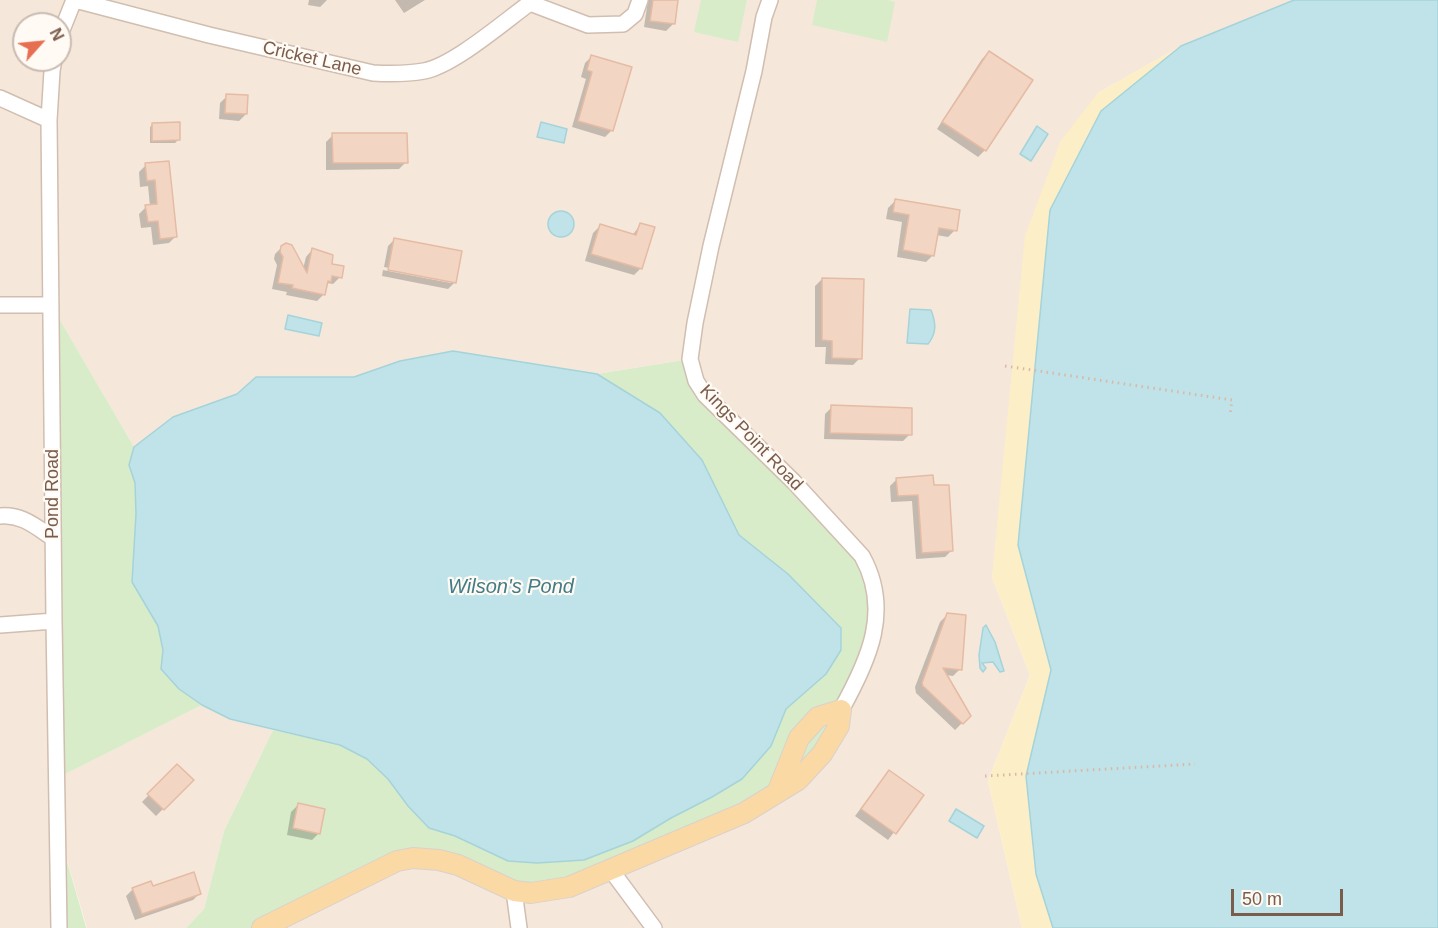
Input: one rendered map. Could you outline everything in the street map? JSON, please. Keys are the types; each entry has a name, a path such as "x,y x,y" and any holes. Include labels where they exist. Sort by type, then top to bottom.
{"main road":[{"name":"Kings Point Road","path":"262,928 397,861 413,858 439,860 458,865 513,891 531,893 569,887 744,813 798,780 822,754 839,726 841,710"},
{"path":"777,793 799,738 818,717 841,710"}],"street":[{"name":"Cricket Lane","path":"74,0 209,35 373,73 398,74 435,68 467,49 532,2"},
{"path":"532,2 588,25 623,24 635,14 640,0"},
{"name":"Kings Point Road","path":"770,0 711,246 690,359 696,381 705,395 794,482 862,556 870,570 878,613 875,630 855,685 841,710"},
{"name":"Pond Road","path":"52,72 49,120 59,928"},
{"path":"0,98 49,120"},
{"path":"0,305 51,305"},
{"path":"0,516 13,515 26,520 53,538"},
{"path":"0,625 54,621"},
{"path":"611,870 654,928"},
{"path":"513,891 519,928"}],"path":[{"path":"1005,366 1232,400 1230,415"},
{"path":"985,776 1194,764"}],"shaded area":[{"path":"0,0 1294,0 1181,46 1098,93 992,577 1030,675 988,781 1022,928 262,928 705,395 690,359 597,374 514,360 400,361 354,377 257,377 237,394 173,417 134,447 51,306 58,777 202,705 230,719 273,730 224,831 204,909 186,928 87,928 59,833 59,928 0,928"}],"green space":[{"path":"701,0 747,0 738,42 694,32"},
{"path":"817,0 895,2 887,42 812,25"},
{"path":"51,305 134,447 129,465 135,483 136,514 132,582 158,626 163,650 161,669 179,689 202,705 57,778"},
{"path":"690,359 696,381 862,556 876,595 855,685 798,780 531,893 413,858 262,928 186,928 204,909 224,831 273,730 340,745 367,759 388,779 408,806 429,828 455,836 508,861 537,863 584,860 633,841 742,779 771,746 786,709 826,674 841,627 788,574 739,535 702,460 660,413 597,374"},
{"path":"58,830 86,927 87,928 59,928"}],"sand":[{"path":"1181,46 1101,111 1018,545 1051,670 1026,776 1036,874 1053,928 1022,928 988,781 1030,675 992,577 1025,236 1060,142 1098,93"}],"water":[{"path":"1294,0 1438,0 1438,928 1053,928 1036,874 1026,776 1051,670 1018,545 1050,210 1101,111 1181,46"},
{"path":"541,122 567,129 564,143 537,137"},
{"path":"1037,126 1048,134 1031,161 1020,154"},
{"path":"561,211 570,215 574,224 570,233 561,237 552,233 548,224 552,215"},
{"path":"910,309 931,310 935,328 928,344 907,343"},
{"path":"288,315 322,323 319,336 285,329"},
{"name":"Wilson's Pond","path":"453,351 597,374 660,413 702,460 739,535 788,574 841,628 841,650 826,674 786,709 771,746 742,779 633,841 584,860 537,863 508,861 455,836 429,828 408,806 388,779 367,759 340,745 230,719 202,705 179,689 161,669 163,650 158,626 132,582 136,514 135,483 129,465 134,447 173,417 237,394 256,377 354,377 400,361"},
{"path":"986,625 995,642 1004,671 1000,672 993,662 982,663 986,668 983,672 980,668 979,655 983,628"},
{"path":"956,809 984,826 977,838 949,821"}],"building":[{"path":"653,0 678,0 675,24 650,21"},
{"path":"989,51 1033,80 986,151 942,122"},
{"path":"591,55 632,67 613,131 578,121 592,72 587,70"},
{"path":"226,94 248,95 247,114 225,113"},
{"path":"180,122 180,140 152,141 152,123"},
{"path":"332,133 407,133 408,163 333,163"},
{"path":"169,161 177,237 160,239 158,221 148,222 145,205 157,204 155,180 147,181 145,163"},
{"path":"895,199 960,210 957,231 939,228 934,256 903,250 909,215 893,212"},
{"path":"640,223 655,227 642,269 591,254 600,224 636,235"},
{"path":"394,238 462,251 456,283 388,270"},
{"path":"286,243 292,245 307,273 312,248 333,255 332,264 344,266 342,278 332,276 331,282 328,281 325,295 278,283 283,257 280,252 281,246"},
{"path":"822,278 864,279 862,359 832,358 832,341 822,340"},
{"path":"831,405 912,408 912,435 830,433"},
{"path":"933,475 934,485 949,485 953,551 922,553 918,495 898,496 896,478"},
{"path":"947,613 966,615 962,670 943,668 971,716 963,724 922,683"},
{"path":"177,764 194,780 164,810 147,794"},
{"path":"889,770 924,795 896,834 861,809"},
{"path":"298,803 325,809 320,834 293,828"},
{"path":"194,872 201,894 142,914 132,888 151,881 153,886"}]}
